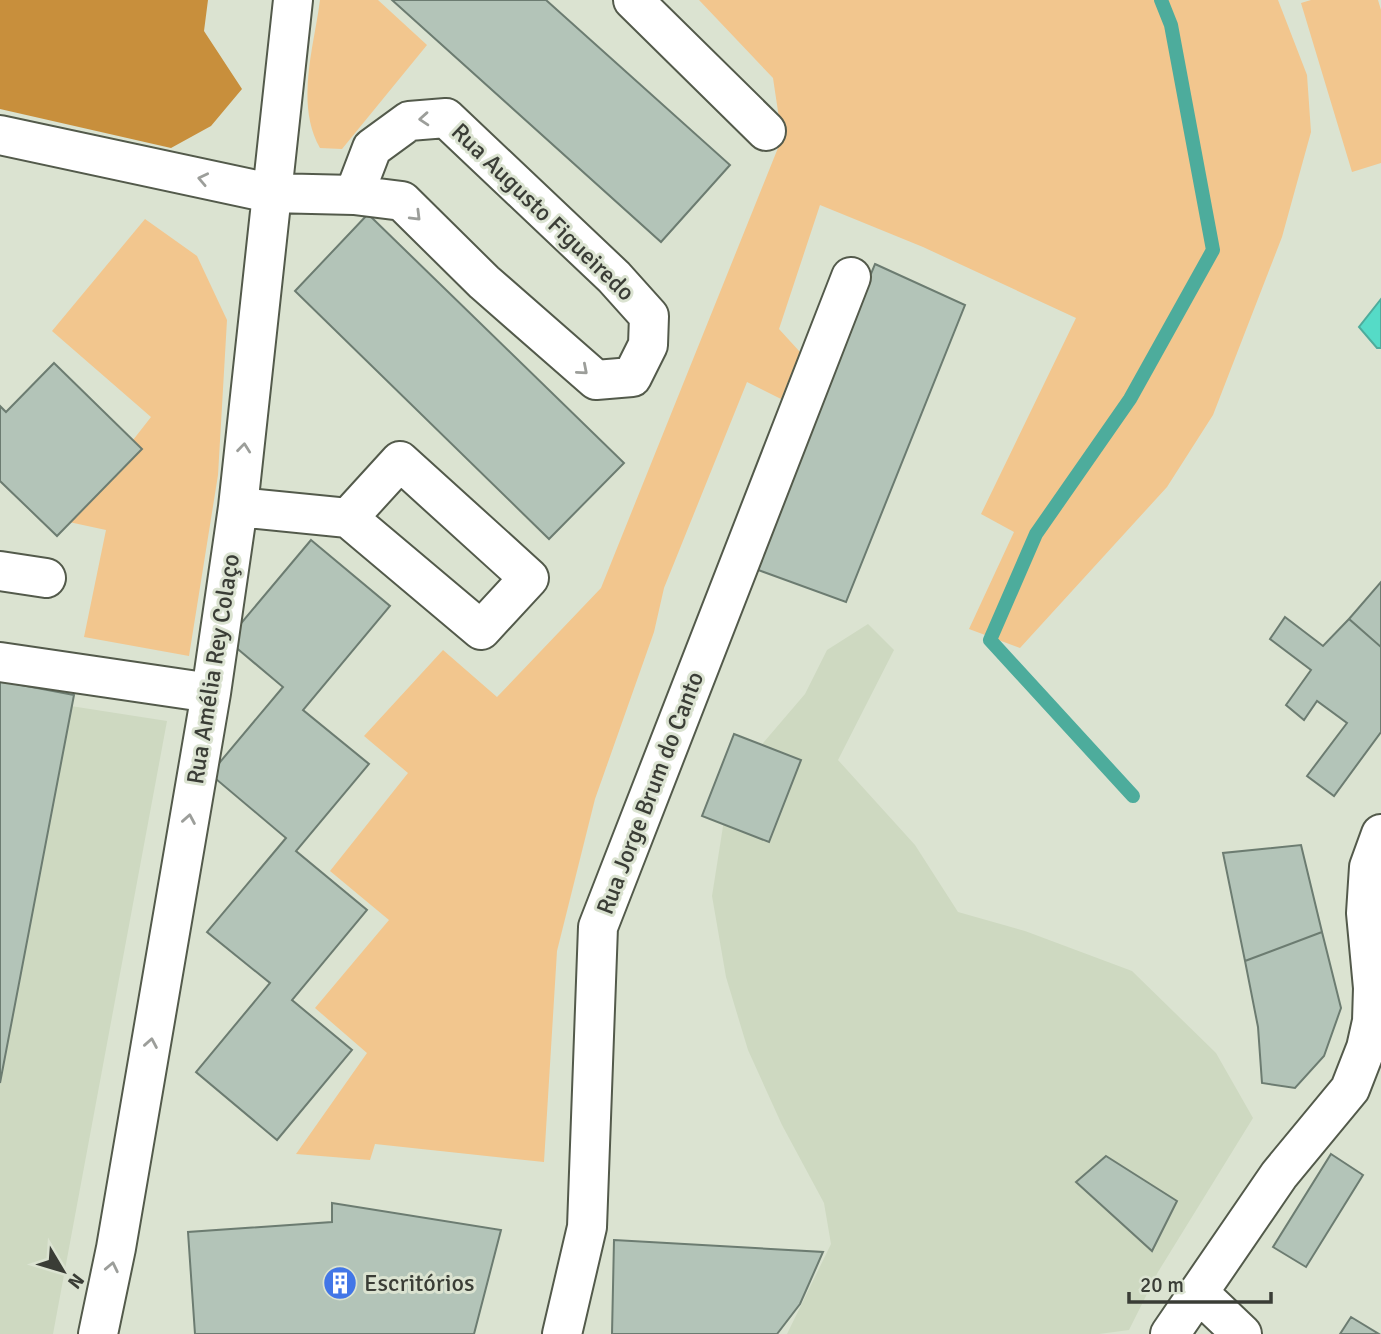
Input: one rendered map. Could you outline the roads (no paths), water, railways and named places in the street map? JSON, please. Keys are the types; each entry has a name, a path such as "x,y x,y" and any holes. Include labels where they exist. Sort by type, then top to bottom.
{"street":[{"name":"Rua Amélia Rey Colaço","path":"98,1334 116,1248 211,693 238,507 293,0"},
{"path":"633,0 765,131"},
{"name":"Rua Augusto Figueiredo","path":"446,118 614,277 649,316 648,345 632,377 596,380 484,282 402,201 354,195 372,148 409,121 446,118"},
{"path":"0,135 270,193 354,195"},
{"name":"Rua Jorge Brum do Canto","path":"562,1334 587,1227 598,927 851,277"},
{"path":"238,507 348,518 481,630 528,578 400,461 348,518"},
{"path":"0,570 46,578"},
{"path":"0,662 211,693"},
{"path":"1350,1089 1366,1048 1372,1021 1373,988 1366,913 1369,867 1381,835"},
{"path":"1366,913 1381,947"},
{"path":"1170,1334 1200,1294 1279,1175 1350,1089 1381,1063"},
{"path":"1200,1294 1242,1334"}],"water":[{"path":"1381,299 1381,348 1377,348 1359,327"}],"waterway":[{"path":"1133,796 990,640 1036,534 1130,399 1213,250 1171,25 1161,0"}],"place":[{"name":"Escritórios","path":"340,1283"}]}
